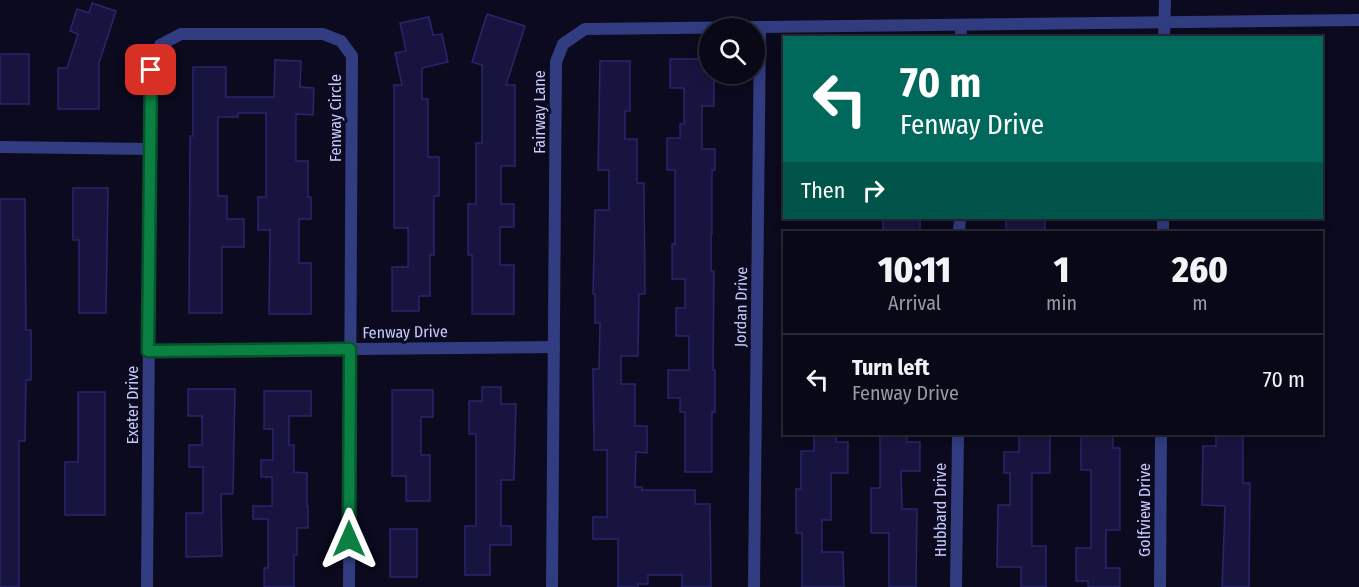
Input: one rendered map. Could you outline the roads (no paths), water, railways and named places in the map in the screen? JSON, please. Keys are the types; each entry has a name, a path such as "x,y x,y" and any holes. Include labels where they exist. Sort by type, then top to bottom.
{"street":[{"path":"1164,36 1165,0"},
{"name":"Fairway Lane","path":"765,27 961,31 1164,23 1359,20"},
{"name":"Fairway Lane","path":"552,587 556,62 563,44 585,29 699,28"},
{"name":"Fenway Circle","path":"160,45 181,34 323,34 341,41 352,56 349,587"},
{"name":"Exeter Drive","path":"147,587 151,70 160,45"},
{"name":"Jordan Drive","path":"754,587 759,84"},
{"path":"0,147 150,149"},
{"name":"Fenway Drive","path":"148,351 554,347"},
{"name":"Hubbard Drive","path":"956,587 958,435"},
{"name":"Golfview Drive","path":"1160,587 1161,435"}]}
